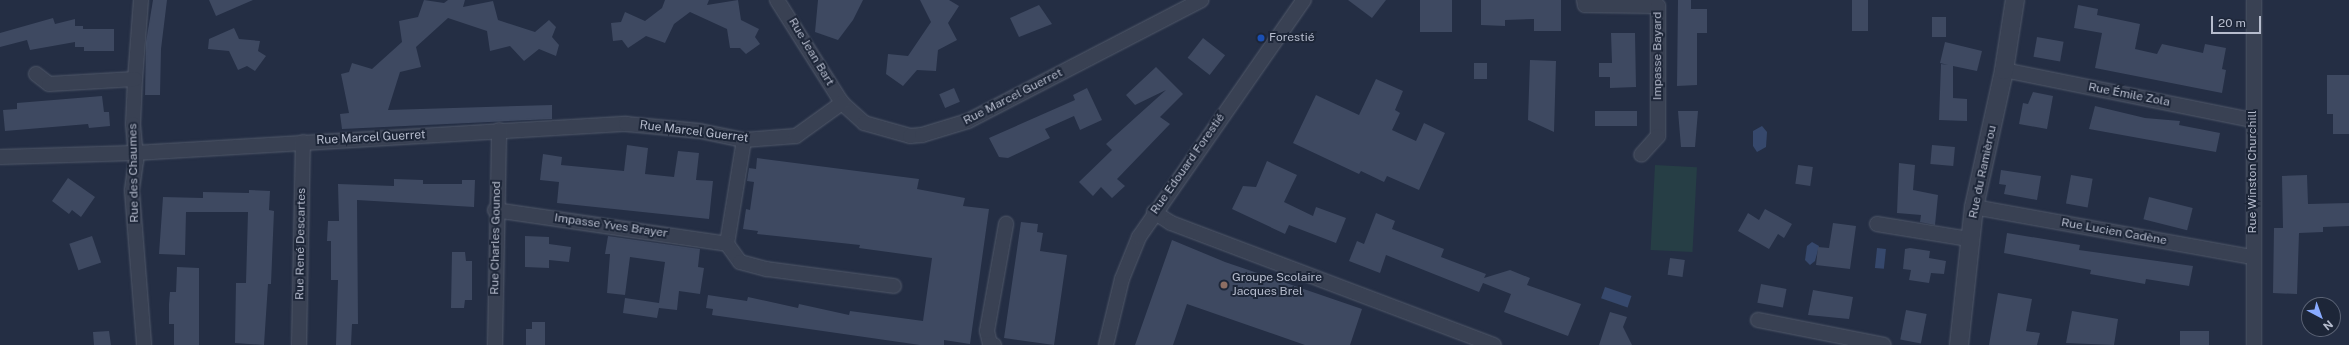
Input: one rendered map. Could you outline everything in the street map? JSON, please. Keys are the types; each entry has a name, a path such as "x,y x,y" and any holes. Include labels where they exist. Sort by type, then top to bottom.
{"street":[{"name":"Rue des Chaumes","path":"141,0 135,79 135,153 132,191 144,345"},
{"name":"Rue Marcel Guerret","path":"0,157 135,153 499,130 626,124 700,131 744,140 796,136 842,103 864,123 876,128 922,135 968,121 1201,0"},
{"name":"Impasse Bayard","path":"1584,0 1585,5 1658,6 1658,136 1641,156"},
{"name":"Rue du Ramièrou","path":"1959,345 1974,208 2004,70 2015,0"},
{"name":"Rue Winston Churchill","path":"2254,0 2254,345"},
{"name":"Rue Edouard Forestié","path":"1106,345 1122,279 1139,237 1154,212 1301,1"},
{"name":"Rue Jean Bart","path":"781,2 842,103"},
{"name":"Rue Émile Zola","path":"2004,70 2253,120"},
{"path":"36,74 49,84 135,79"},
{"name":"Rue Charles Gounod","path":"495,345 495,210 499,130"},
{"path":"744,140 727,244 740,262 766,269 894,286"},
{"name":"Rue René Descartes","path":"299,345 303,142"},
{"name":"Rue Lucien Cadène","path":"1974,208 2253,257"},
{"name":"Impasse Yves Brayer","path":"495,210 727,244"},
{"path":"1154,212 1178,226 1494,345"},
{"path":"994,345 990,344 987,331 1006,224"},
{"path":"1877,224 1970,240"},
{"path":"1758,320 1884,345"}],"shaded area":[{"path":"1655,165 1697,167 1692,252 1651,250"}],"water":[{"path":"1762,126 1767,132 1766,147 1757,152 1753,146 1753,131"},
{"path":"1812,242 1819,246 1815,261 1810,265 1805,260 1807,246"},
{"path":"1877,248 1886,249 1884,269 1875,268"},
{"path":"1605,287 1631,296 1628,307 1601,298"}],"building":[{"path":"153,0 167,0 161,49 160,95 145,95 146,42"},
{"path":"209,0 253,0 216,16"},
{"path":"424,0 444,3 448,0 465,0 463,7 493,1 498,20 535,32 549,20 556,27 552,37 559,45 556,56 539,49 524,61 510,46 490,51 487,31 448,18 416,47 421,67 400,72 388,110 552,105 552,119 342,129 340,114 349,113 341,74 349,72 352,63 372,69 402,42 399,21 418,17"},
{"path":"665,0 709,0 707,5 738,0 741,20 759,29 755,37 760,44 746,54 740,48 730,48 727,29 690,12 674,24 665,43 646,36 628,48 622,40 613,41 611,23 621,22 625,12 645,21 662,8"},
{"path":"818,0 863,0 853,20 838,40 815,32"},
{"path":"920,0 949,0 959,6 948,23 957,40 938,50 936,71 917,70 903,86 886,74 888,54 908,56 931,22"},
{"path":"1348,0 1386,0 1372,18"},
{"path":"1420,0 1452,0 1452,32 1420,32"},
{"path":"1481,0 1561,0 1561,31 1534,31 1534,19 1505,20 1505,26 1481,25"},
{"path":"1678,0 1691,0 1691,9 1707,9 1707,33 1697,33 1697,85 1677,86"},
{"path":"1852,0 1868,0 1868,31 1852,31"},
{"path":"1039,5 1052,24 1019,37 1010,18"},
{"path":"2078,5 2098,9 2097,15 2140,24 2135,49 2157,54 2162,44 2203,53 2205,44 2226,48 2222,69 2226,70 2222,93 2095,68 2102,33 2074,28"},
{"path":"1932,17 1946,17 1946,37 1932,37"},
{"path":"53,18 55,24 75,19 75,26 83,26 83,29 114,29 114,51 84,51 84,47 75,47 75,42 30,50 27,40 0,47 0,33"},
{"path":"234,28 239,39 260,41 258,51 266,56 255,71 247,66 238,70 229,51 208,49 209,39"},
{"path":"1611,33 1635,33 1636,87 1610,88 1610,77 1599,77 1599,63 1612,63"},
{"path":"2037,37 2064,42 2060,61 2034,57"},
{"path":"1203,38 1225,55 1210,75 1188,58"},
{"path":"1945,42 1982,51 1977,71 1953,66 1953,98 1967,99 1967,121 1939,120 1941,64 1948,65 1940,63"},
{"path":"1530,60 1556,61 1554,132 1528,120"},
{"path":"1474,63 1487,63 1487,79 1474,79"},
{"path":"1156,67 1183,94 1160,117 1170,124 1117,179 1125,186 1112,198 1101,187 1093,196 1079,182 1112,150 1106,144 1166,90 1135,105 1126,95"},
{"path":"2327,75 2349,75 2349,134 2333,134 2333,114 2327,114"},
{"path":"1376,79 1403,91 1395,110 1400,113 1392,130 1416,141 1424,123 1445,133 1419,190 1387,176 1384,182 1361,171 1359,174 1293,143 1316,95 1359,115"},
{"path":"954,88 960,102 945,108 939,94"},
{"path":"1087,88 1102,120 1080,130 1074,116 1045,129 1050,138 1008,158 999,157 989,138 1075,100 1073,95"},
{"path":"2033,92 2053,96 2047,129 2019,124 2023,103 2028,104"},
{"path":"102,96 104,112 109,112 110,126 89,128 88,124 5,131 3,110 17,109 17,103"},
{"path":"2095,106 2145,118 2180,121 2179,125 2220,133 2216,152 2089,129"},
{"path":"1595,111 1637,111 1637,126 1595,126"},
{"path":"1678,111 1698,111 1695,147 1681,147"},
{"path":"627,145 648,148 645,174 674,177 678,151 699,153 696,180 713,181 709,219 557,203 559,182 540,180 543,154 562,157 561,165 624,171"},
{"path":"1932,145 1955,147 1953,166 1930,164"},
{"path":"757,158 919,179 917,189 965,198 963,206 989,209 970,344 944,340 944,345 920,345 712,315 713,309 706,308 708,295 747,301 748,297 798,308 799,304 849,315 850,311 923,321 932,258 859,248 860,245 757,234 758,231 743,229 746,209 750,210 754,182 747,181 749,168 756,169"},
{"path":"1267,161 1297,175 1284,202 1313,216 1316,207 1346,218 1336,243 1289,225 1285,234 1232,209 1243,186 1256,187"},
{"path":"1899,163 1915,165 1913,190 1938,195 1935,225 1920,222 1921,215 1897,213"},
{"path":"1798,165 1813,167 1810,186 1795,184"},
{"path":"2001,170 2041,176 2037,200 2004,194 2006,185 1999,184"},
{"path":"2071,175 2093,179 2088,207 2066,204"},
{"path":"2307,175 2308,204 2349,203 2349,226 2323,227 2323,232 2299,233 2297,294 2273,293 2274,228 2283,228 2282,176"},
{"path":"68,178 95,197 81,217 72,210 69,214 52,201"},
{"path":"394,179 423,180 423,184 462,184 462,180 475,180 474,207 357,200 358,324 352,324 351,345 336,345 338,280 331,280 331,241 327,241 328,221 339,221 338,184 394,186"},
{"path":"249,190 270,191 269,210 274,211 271,284 268,284 264,345 235,343 236,283 246,283 248,212 186,212 185,255 159,254 163,197 203,198 203,192 249,193"},
{"path":"2149,197 2193,208 2187,230 2143,219"},
{"path":"1765,209 1792,224 1784,238 1778,234 1769,249 1738,231 1748,213 1759,220"},
{"path":"1376,213 1395,221 1392,229 1444,249 1441,257 1486,274 1484,278 1510,270 1530,278 1527,285 1581,304 1568,336 1504,312 1511,294 1483,283 1479,292 1386,255 1380,273 1349,261 1357,241 1364,244"},
{"path":"1021,222 1038,224 1037,232 1043,233 1040,251 1067,255 1054,345 1004,338"},
{"path":"1833,223 1856,226 1850,269 1816,265 1818,247 1829,248"},
{"path":"2007,233 2080,245 2079,250 2193,266 2189,286 2146,279 2145,284 2090,274 2091,270 2004,253"},
{"path":"92,236 101,262 78,270 69,244"},
{"path":"525,236 549,237 549,244 571,247 569,262 549,260 549,268 525,267"},
{"path":"608,236 700,249 698,267 704,268 700,294 679,291 677,310 659,308 657,318 623,313 625,298 659,303 665,262 630,257 625,295 607,293 610,254 605,254"},
{"name":"Groupe Scolaire Jacques Brel","path":"1172,240 1225,262 1362,309 1350,345 1305,345 1187,304 1173,345 1135,345"},
{"path":"1910,248 1930,251 1929,258 1946,261 1944,274 1931,273 1929,283 1909,280 1911,270 1903,269 1905,249"},
{"path":"452,252 465,252 466,261 472,261 472,300 465,300 464,308 451,308"},
{"path":"1670,258 1685,260 1682,277 1668,275"},
{"path":"177,267 199,268 199,345 174,345 174,324 169,324 169,304 170,292 176,292"},
{"path":"1761,284 1787,289 1783,308 1757,303"},
{"path":"1813,290 1853,297 1849,319 1808,315"},
{"path":"1998,293 2032,299 2026,331 2040,333 2037,345 1989,345"},
{"path":"1906,310 1927,314 1921,343 1900,339"},
{"path":"2072,311 2118,319 2114,345 2066,343"},
{"path":"1610,312 1627,317 1623,327 1632,345 1599,345"},
{"path":"532,322 545,322 545,345 526,345 526,329 532,329"},
{"path":"109,331 111,345 94,345 93,332"},
{"path":"2180,331 2209,331 2209,345 2180,345"}],"place":[{"name":"Forestié","path":"1261,38"},
{"name":"Groupe Scolaire Jacques Brel","path":"1224,285"}]}
